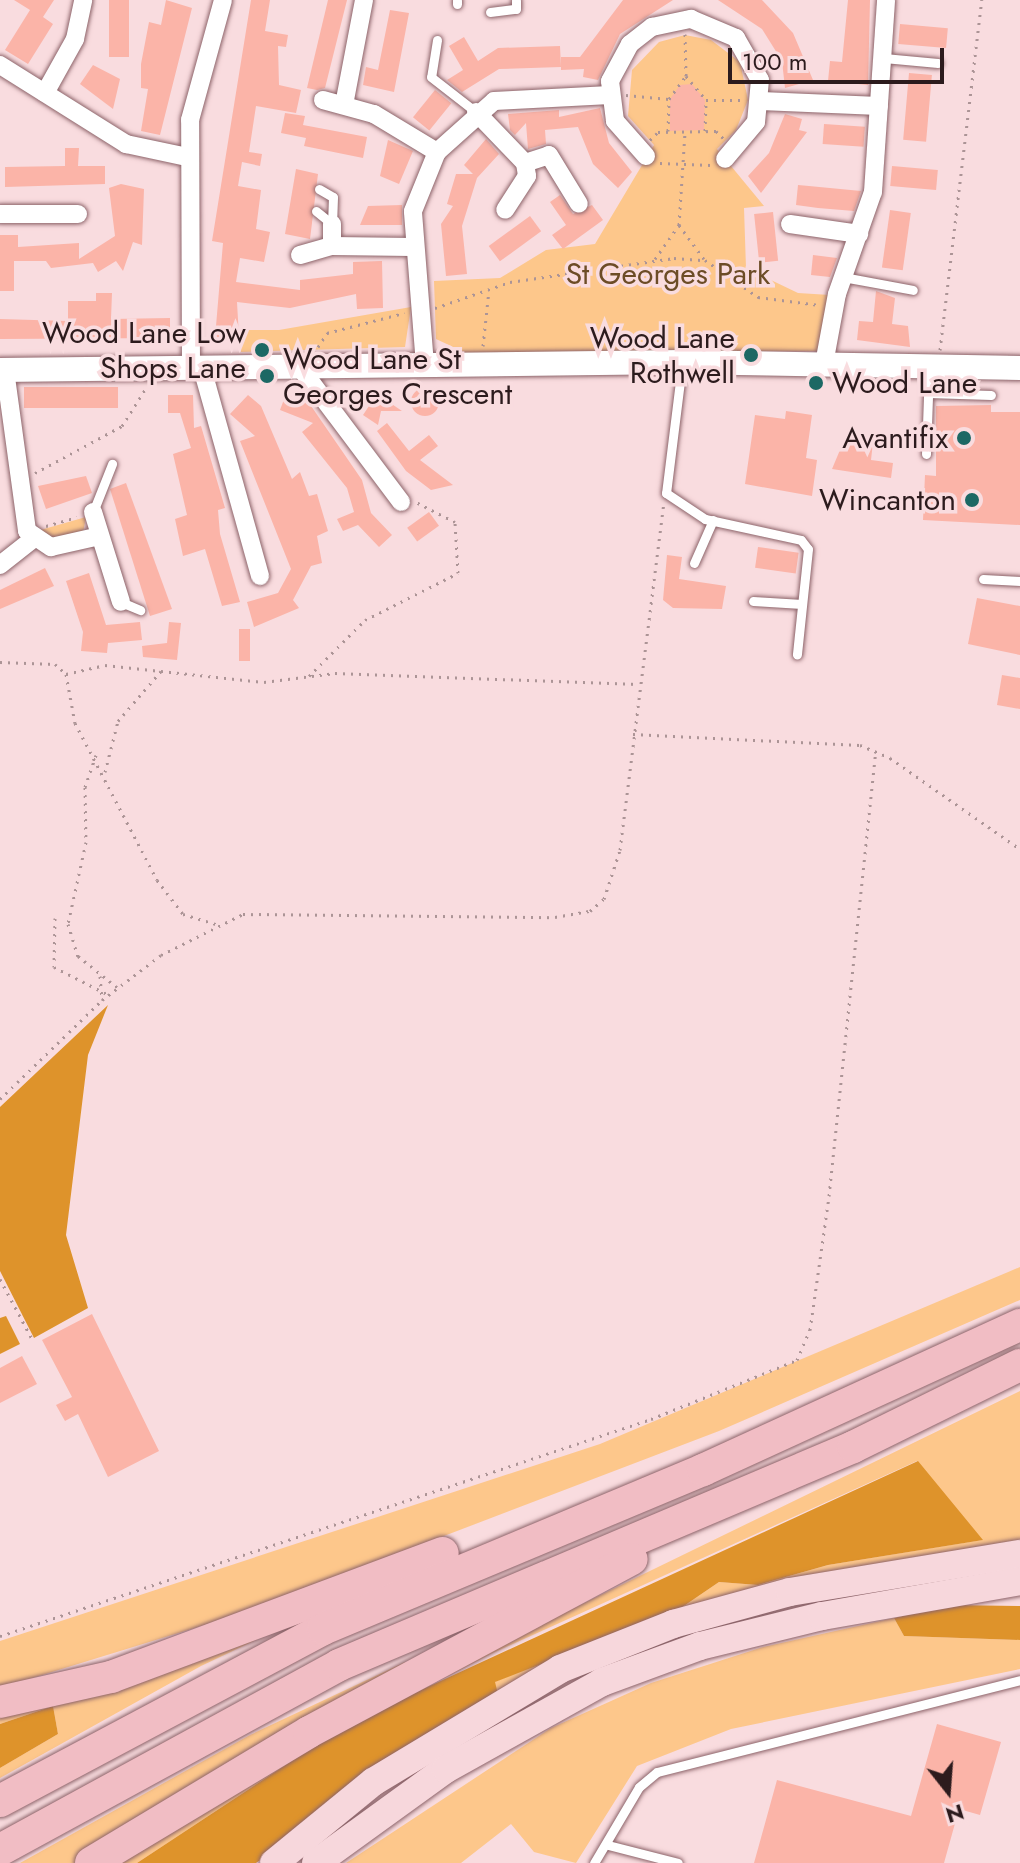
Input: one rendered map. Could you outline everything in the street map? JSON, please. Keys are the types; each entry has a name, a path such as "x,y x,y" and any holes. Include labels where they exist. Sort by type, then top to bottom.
{"highway":[{"path":"0,1801 337,1623 838,1410 1020,1325"},
{"path":"91,1863 309,1732 853,1447 1020,1365"},
{"path":"0,1702 111,1677 838,1410"},
{"path":"0,1850 339,1665 853,1447"}],"main road":[{"path":"274,1863 423,1748 560,1669 673,1624 889,1573 1020,1554"},
{"path":"316,1863 446,1769 602,1682 700,1646 839,1612 1020,1581"}],"street":[{"path":"45,93 75,39 83,0"},
{"path":"223,0 200,66 187,157 197,368 260,576"},
{"path":"344,105 364,0"},
{"path":"824,364 843,277 873,192 886,0"},
{"path":"645,146 615,121 630,44 652,27 688,24 736,38 751,56 752,97 728,145"},
{"path":"0,65 139,150 187,157"},
{"path":"425,365 422,309 412,247 413,211 437,152 476,112 522,96 618,95"},
{"path":"752,97 879,106"},
{"path":"323,100 344,105 437,152"},
{"path":"476,112 525,163 527,176 505,210"},
{"path":"525,163 549,155 579,204"},
{"path":"0,214 78,214"},
{"path":"332,224 332,246"},
{"path":"790,224 859,234"},
{"path":"300,255 332,246 412,247"},
{"path":"100,536 51,547 30,535 17,482 3,370 682,362 1020,368"},
{"path":"308,367 401,502"},
{"path":"93,512 121,602"},
{"path":"0,565 30,535"}],"lane":[{"path":"490,12 516,9 516,0"},
{"path":"437,40 431,77 476,112"},
{"path":"884,58 938,63"},
{"path":"319,189 333,197 332,224"},
{"path":"316,211 332,224"},
{"path":"843,277 913,290"},
{"path":"682,362 666,493 677,506 713,520 801,540 808,549 797,654"},
{"path":"926,454 928,393 933,367"},
{"path":"928,393 991,395"},
{"path":"93,512 112,464"},
{"path":"694,563 713,520"},
{"path":"983,579 1020,581"},
{"path":"753,601 802,604"},
{"path":"121,602 140,610"},
{"path":"839,1612 889,1573"},
{"path":"594,1863 608,1845 639,1787 657,1772 1020,1680"},
{"path":"608,1845 678,1863"}],"path":[{"path":"933,367 982,0"},
{"path":"668,132 669,99 686,76 688,24"},
{"path":"686,76 706,100 705,131"},
{"path":"618,95 626,84"},
{"path":"618,95 669,99"},
{"path":"618,95 627,107"},
{"path":"706,100 752,97"},
{"path":"743,115 752,97"},
{"path":"705,131 728,145 686,169 645,146 668,132 705,131"},
{"path":"655,259 679,225 686,169 685,132"},
{"path":"679,225 705,260 758,297 835,306"},
{"path":"308,367 318,344 327,333 489,290 655,259 705,260"},
{"path":"481,364 489,290"},
{"path":"17,482 122,426 148,384 147,368"},
{"path":"0,1099 102,1000 219,925 281,910 388,917 590,911 613,889 638,684 666,493"},
{"path":"309,677 365,620 458,573 455,522 423,502 401,502"},
{"path":"30,535 93,512"},
{"path":"0,662 55,664 66,674 75,723 105,772 157,880 183,914 219,925"},
{"path":"66,674 105,665 264,682 309,677 638,684"},
{"path":"105,772 118,721 161,671"},
{"path":"633,734 876,752 1020,849"},
{"path":"0,1636 636,1424 797,1360 810,1330 829,1196 876,752"},
{"path":"96,755 85,787 86,842 68,924 73,948 100,976 118,988"},
{"path":"55,918 54,967 109,995"},
{"path":"100,976 102,1000"},
{"path":"0,1279 32,1339"}],"green space":[{"name":"St Georges Park","path":"685,35 711,40 740,62 748,100 736,130 717,149 764,206 744,208 746,268 798,293 830,295 820,351 466,353 436,339 434,281 500,278 546,250 595,244 654,145 628,116 632,70 659,42"},
{"path":"411,307 405,347 241,352 239,330 279,330"},
{"path":"86,517 83,533 51,539 37,531"},
{"path":"1020,1267 1020,1300 719,1431 237,1615 0,1688 0,1641 600,1444"},
{"path":"1020,1391 1020,1544 768,1588 582,1650 498,1694 494,1682 675,1612 719,1582 758,1585 828,1565 982,1540 917,1461 493,1653 328,1737 473,1657"},
{"path":"357,1592 201,1666 0,1778 0,1768 58,1734 53,1706 0,1724 0,1710"},
{"path":"894,1618 904,1636 1020,1640 1020,1669 731,1729 637,1766 576,1863 534,1852 511,1824 461,1863 346,1863 551,1728 651,1683 763,1647"},
{"path":"405,1662 409,1670 74,1863 20,1863 250,1735"},
{"path":"328,1737 137,1863 115,1863"}],"shaded area":[{"path":"108,1005 88,1055 66,1235 88,1308 34,1338 0,1271 0,1107"},
{"path":"6,1316 20,1344 0,1354 0,1318"},
{"path":"918,1461 983,1540 828,1565 758,1585 719,1582 675,1612 495,1682 498,1694 256,1863 137,1863 328,1737 408,1696"},
{"path":"950,1605 1020,1606 1020,1640 904,1636 894,1618"},
{"path":"53,1706 58,1734 0,1768 0,1724"}],"building":[{"path":"14,0 54,0 43,17 53,24 28,64 5,50 30,10"},
{"path":"109,0 129,0 129,57 109,57"},
{"path":"166,0 192,8 160,135 141,131 148,89 141,88 141,64 149,22 161,25"},
{"path":"251,0 270,0 265,31 288,35 286,47 278,46 279,85 301,90 296,113 256,106 249,152 262,154 260,166 242,162 238,186 261,190 256,229 270,232 264,262 240,258 236,282 300,290 300,280 353,274 353,262 382,261 383,308 357,309 356,294 290,308 237,302 239,337 215,338 223,243 212,241"},
{"path":"328,0 347,0 325,88 317,90 307,88"},
{"path":"623,0 673,0 620,34 598,80 583,77 584,69 561,70 561,57 580,57"},
{"path":"718,0 762,0 793,33 813,80 785,88 782,61 762,29"},
{"path":"848,0 870,0 868,85 828,81 830,61 842,62"},
{"path":"390,10 409,13 394,92 363,85 366,67 378,70"},
{"path":"900,24 948,28 946,48 898,44"},
{"path":"464,37 478,61 498,48 560,46 561,67 499,69 462,92 447,80 463,70 449,46"},
{"path":"93,65 120,79 113,109 80,84"},
{"path":"909,73 932,75 926,142 903,140"},
{"path":"692,84 705,100 704,130 670,131 670,99 680,85"},
{"path":"435,90 451,103 429,130 413,117"},
{"path":"600,108 609,143 632,172 618,188 593,164 578,127 545,130 546,144 528,149 526,123 515,135 510,130 508,114 559,110 559,117"},
{"path":"285,113 305,116 303,125 367,137 363,158 304,146 306,138 281,133"},
{"path":"785,114 802,119 799,130 807,132 761,193 748,176 769,153"},
{"path":"824,124 865,127 864,147 823,144"},
{"path":"486,139 499,154 477,178 462,226 467,274 446,276 441,224 453,206 447,204 456,174 473,174 464,165"},
{"path":"388,140 413,151 399,184 380,176"},
{"path":"65,148 79,148 78,166 105,166 105,184 5,187 5,167 65,166"},
{"path":"892,166 938,170 936,190 890,186"},
{"path":"296,169 318,174 310,239 285,234"},
{"path":"121,184 144,189 142,245 133,242 123,271 116,261 98,272 93,263 51,268 46,261 14,261 14,291 0,291 0,235 18,235 18,247 79,243 79,259 115,236 109,188"},
{"path":"798,185 861,191 854,211 818,208 796,205"},
{"path":"560,195 573,214 592,205 603,220 563,249 552,235 566,225 550,202"},
{"path":"402,205 402,225 360,225 368,206"},
{"path":"890,210 911,213 903,270 882,267"},
{"path":"773,212 778,261 759,263 754,214"},
{"path":"530,216 541,231 500,261 489,246"},
{"path":"813,255 837,258 830,277 811,275"},
{"path":"876,291 895,298 892,324 908,326 910,347 857,340 859,321 873,322"},
{"path":"96,293 112,293 111,319 170,318 170,338 0,339 0,319 68,321 68,301 96,301"},
{"path":"24,387 118,387 118,408 24,408"},
{"path":"425,388 435,392 439,402 435,412 425,416 415,412 411,402 415,392"},
{"path":"286,394 309,403 362,480 371,513 392,535 379,547 358,525 343,531 337,519 354,512 347,488 302,432 313,423 280,410"},
{"path":"377,394 402,411 381,411 378,425 363,415"},
{"path":"168,395 193,395 194,428 201,426 225,508 218,510 220,534 240,602 222,606 205,549 183,556 175,519 187,515 173,454 191,448 180,413 168,413"},
{"path":"248,395 261,406 292,479 300,472 309,496 317,494 328,531 317,536 322,563 311,566 293,600 299,608 254,627 247,602 278,593 291,569 240,441 255,436 230,414"},
{"path":"991,405 991,412 1020,412 1020,525 923,520 925,475 936,476 936,406"},
{"path":"786,411 812,415 806,458 817,460 812,496 745,484 755,415 785,419"},
{"path":"387,423 409,451 429,435 438,446 420,460 453,485 431,490 406,471 377,431"},
{"path":"845,438 873,442 871,460 893,463 891,478 832,469"},
{"path":"86,476 92,493 46,509 38,486"},
{"path":"126,483 172,609 150,616 110,489"},
{"path":"429,512 439,526 417,542 407,528"},
{"path":"758,547 799,553 796,574 755,568"},
{"path":"667,555 682,557 679,579 726,586 722,609 673,608 663,600"},
{"path":"45,568 54,586 0,609 0,590"},
{"path":"89,573 106,625 140,622 142,640 108,643 107,653 81,651 83,632 66,581"},
{"path":"977,598 1020,606 1020,655 968,644"},
{"path":"169,622 181,623 177,660 143,657 142,646 167,643"},
{"path":"239,629 250,629 250,661 239,661"},
{"path":"1002,675 1020,678 1020,709 997,705"},
{"path":"92,1314 159,1451 108,1477 78,1414 65,1421 56,1405 72,1397 42,1340"},
{"path":"22,1356 37,1384 0,1403 0,1368"},
{"path":"937,1724 1001,1742 980,1815 959,1809 944,1863 754,1863 777,1780 911,1816"}],"place":[{"name":"Wood Lane Low Shops Lane","path":"262,350"},
{"name":"Wood Lane Rothwell","path":"751,355"},
{"name":"Wood Lane St Georges Crescent","path":"267,376"},
{"name":"Wood Lane","path":"816,383"},
{"name":"Avantifix","path":"964,438"},
{"name":"Wincanton","path":"972,500"}]}
